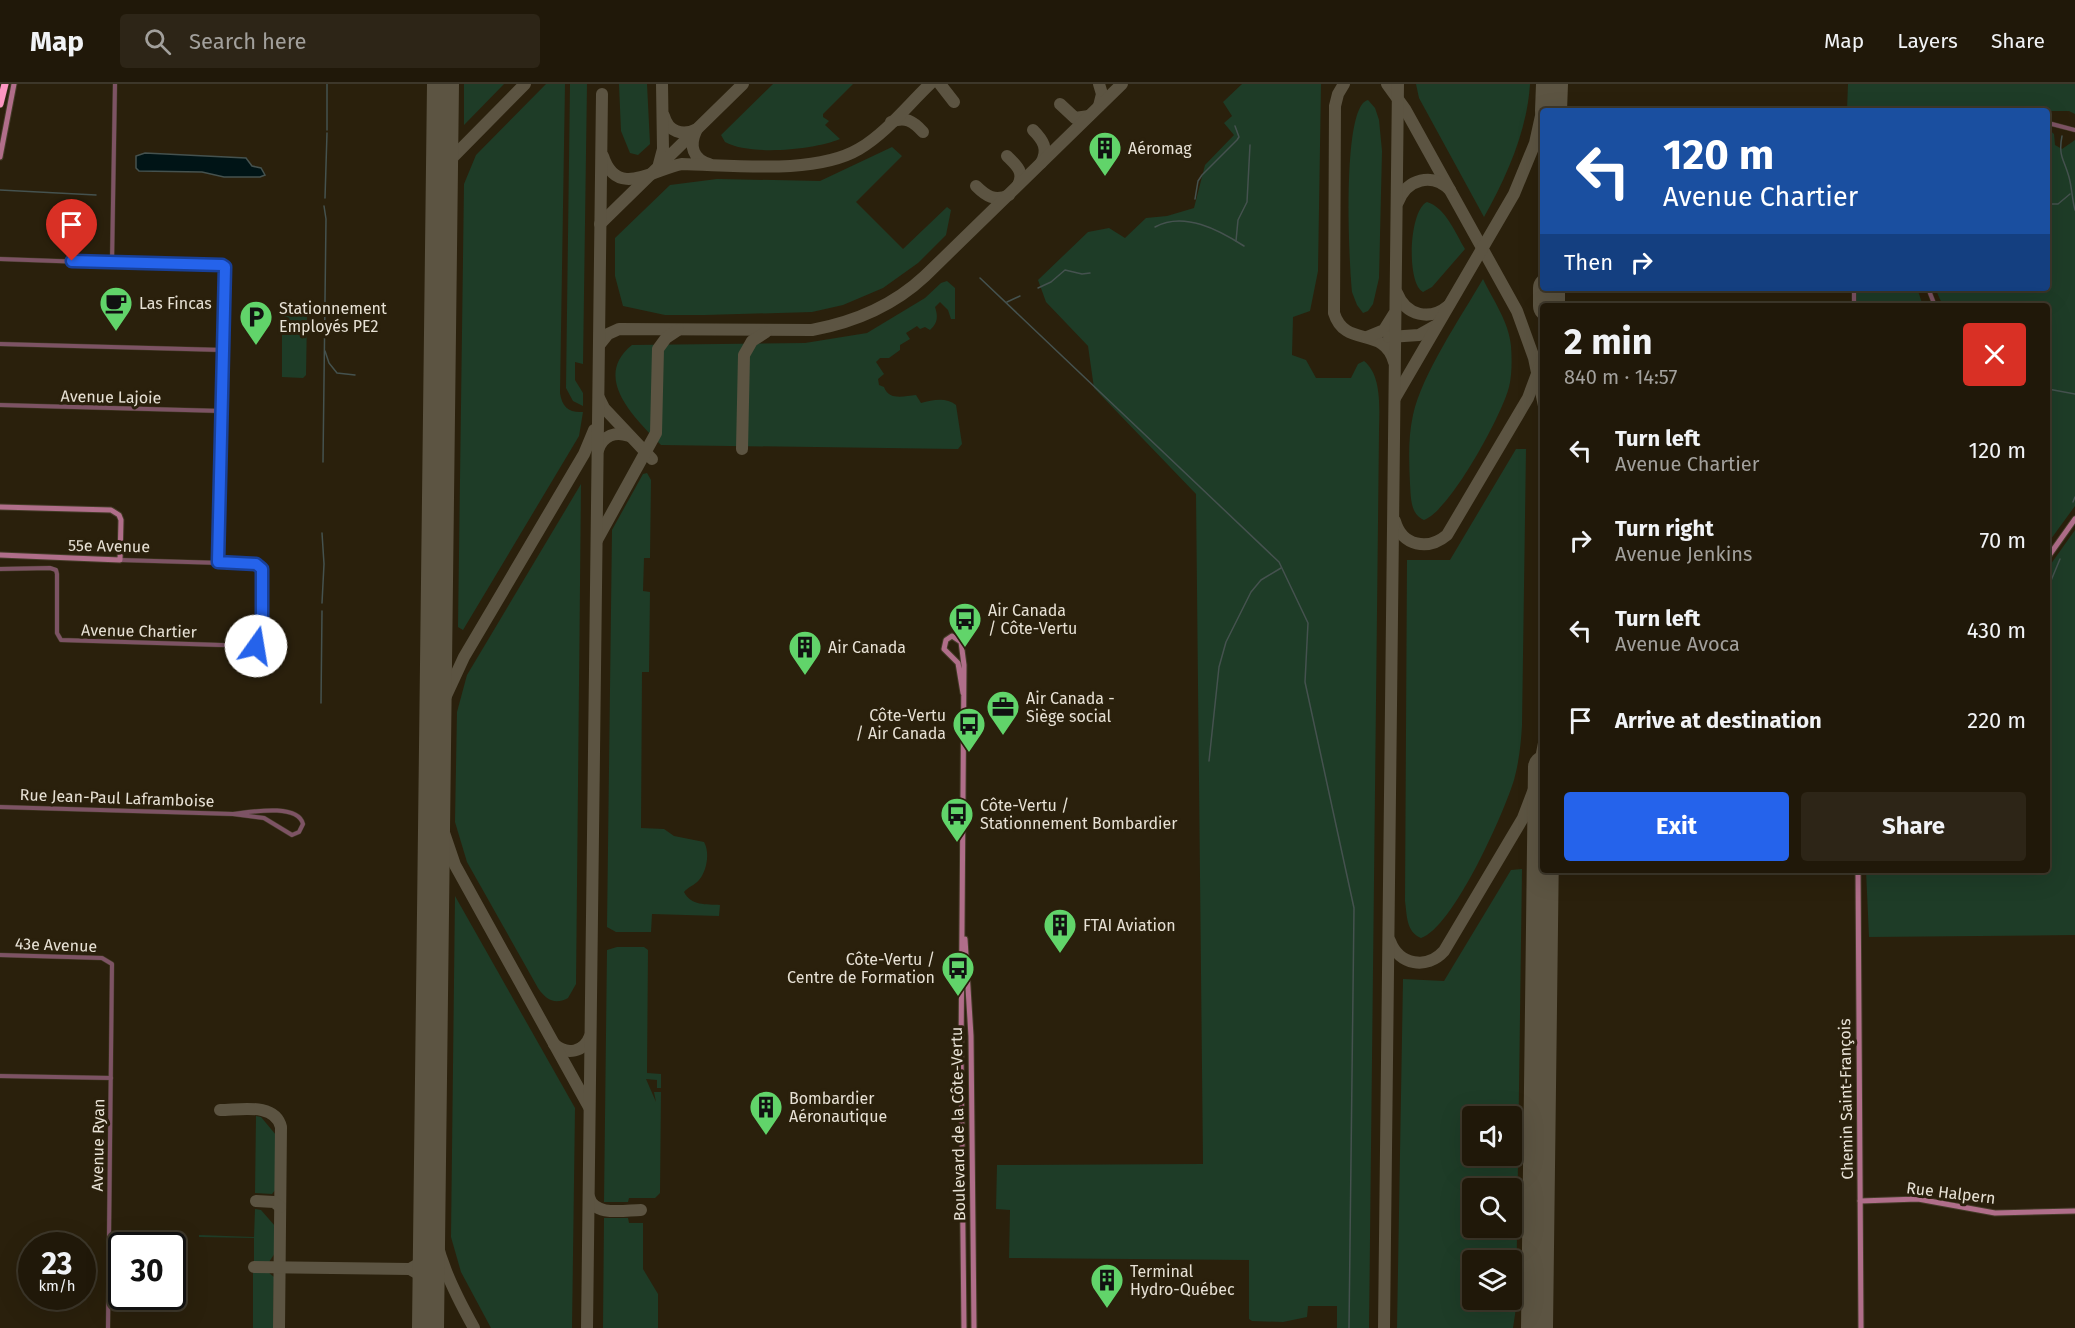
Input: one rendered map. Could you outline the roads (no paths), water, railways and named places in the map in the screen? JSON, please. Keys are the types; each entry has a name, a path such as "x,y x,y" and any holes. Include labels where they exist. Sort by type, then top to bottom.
{"highway":[{"path":"0,94 3,84"},
{"path":"0,104 3,84"}],"street":[{"path":"0,157 14,84"},
{"path":"112,263 115,84"},
{"path":"2050,124 2075,130"},
{"path":"0,259 222,265 225,267 218,562"},
{"path":"0,344 223,350"},
{"name":"Avenue Lajoie","path":"0,405 222,411"},
{"path":"0,507 114,511 121,520 120,560"},
{"path":"2050,554 2075,519"},
{"name":"55e Avenue","path":"0,555 218,562"},
{"name":"Avenue Chartier","path":"0,568 56,570 57,633 61,640 257,645 262,638 262,569 256,564 218,562"},
{"name":"Boulevard de la Côte-Vertu","path":"963,693 958,663 944,649 945,642 950,637 957,638 962,644 964,665 964,920 961,1056 964,1328"},
{"name":"Rue Jean-Paul Laframboise","path":"0,807 233,814 279,811 295,814 303,824 299,832 292,835 264,818 233,814"},
{"name":"Chemin Saint-François","path":"1858,873 1861,1328"},
{"name":"Boulevard de la Côte-Vertu","path":"964,920 971,1036 974,1328"},
{"name":"43e Avenue","path":"0,955 97,958 111,962"},
{"name":"Avenue Ryan","path":"108,1328 111,962"},
{"path":"0,1076 111,1078"},
{"name":"Rue Halpern","path":"1860,1201 1918,1199 1995,1213 2075,1211"}],"waterway":[{"path":"327,84 327,130"},
{"path":"1195,199 1198,181 1202,175 1239,137 1235,126"},
{"path":"325,198 327,133"},
{"path":"2062,136 2061,153 2069,177 2075,210"},
{"path":"1236,241 1238,220 1247,202 1250,145"},
{"path":"0,190 96,195"},
{"path":"2050,204 2058,204 2070,194"},
{"path":"323,462 326,219 324,206"},
{"path":"1155,227 1178,221 1201,224 1244,246"},
{"path":"1038,288 1051,282 1065,270 1082,274 1090,273"},
{"path":"980,278 1279,562 1308,623 1305,682 1354,908 1349,1328"},
{"path":"1007,302 1020,296"},
{"path":"325,351 329,363 337,373 355,375"},
{"path":"2050,389 2075,394"},
{"path":"2073,502 2075,497"},
{"path":"322,533 324,564 322,603"},
{"path":"2050,583 2060,559"},
{"path":"1209,761 1219,667 1226,642 1251,592 1261,580 1281,568"},
{"path":"321,703 322,611"}],"place":[{"name":"Aéromag","path":"1105,177"},
{"name":"Las Fincas","path":"116,332"},
{"name":"Stationnement Employés PE2","path":"256,346"},
{"name":"Air Canada / Côte-Vertu","path":"965,648"},
{"name":"Air Canada","path":"805,676"},
{"name":"Air Canada - Siège social","path":"1003,736"},
{"name":"Côte-Vertu / Air Canada","path":"969,753"},
{"name":"Côte-Vertu / Stationnement Bombardier","path":"957,843"},
{"name":"FTAI Aviation","path":"1060,954"},
{"name":"Côte-Vertu / Centre de Formation","path":"958,997"},
{"name":"Bombardier Aéronautique","path":"766,1136"},
{"name":"Terminal Hydro-Québec","path":"1107,1309"}]}
